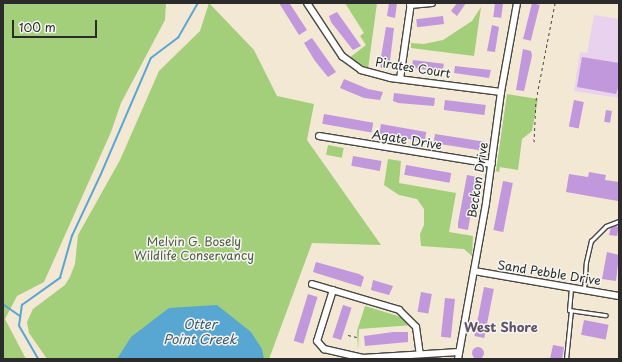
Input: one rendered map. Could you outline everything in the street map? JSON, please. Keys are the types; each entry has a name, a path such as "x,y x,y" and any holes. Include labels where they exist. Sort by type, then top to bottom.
{"street":[{"name":"Pirates Court","path":"307,3 335,47 352,65 370,74 501,92"},
{"path":"400,79 410,4 432,3"},
{"name":"Beckon Drive","path":"458,359 492,164 501,92 517,3"},
{"name":"Agate Drive","path":"320,136 492,164"},
{"name":"Sand Pebble Drive","path":"474,272 619,296"},
{"path":"312,284 399,310 407,315 416,327 420,354"},
{"path":"333,290 317,342 319,346 356,357 459,352"}],"lane":[{"path":"584,290 586,262 592,242 606,226 619,221"},
{"path":"566,359 571,310 569,310 571,288"},
{"path":"571,310 606,316"}],"path":[{"path":"534,142 536,100 555,3"},
{"path":"348,335 357,337"}],"shaded area":[{"path":"594,15 619,19 619,98 574,91 580,52 587,53"}],"green space":[{"path":"3,3 166,3 165,20 121,103 111,132 44,282 17,296 5,319 26,359 3,359"},
{"name":"Melvin G. Bosely Wildlife Conservancy","path":"209,3 254,50 277,96 314,104 307,140 381,245 312,243 269,359 47,359 29,333 27,322 33,309 65,285 70,277 75,264 78,235 120,160 159,71 200,31"},
{"path":"345,3 377,3 368,69 349,58 366,45 360,36 364,33"},
{"path":"481,7 474,56 411,48 411,43 424,44 443,40 472,21"},
{"path":"507,94 538,99 532,131 522,139 518,170 500,167 499,172 496,171"},
{"path":"328,145 344,148 342,158 326,155"},
{"path":"388,159 401,161 399,183 456,193 449,232 473,236 472,256 464,249 421,246 420,234 424,225 424,209 417,199 399,195 384,185"},
{"path":"365,306 401,317 413,325 359,329 358,350 357,331"}],"water":[{"name":"Otter Point Creek","path":"217,305 251,332 262,349 264,359 117,359 131,337 169,308"}],"building":[{"path":"279,3 292,3 290,4 307,30 299,35"},
{"path":"389,3 397,3 395,18 387,16"},
{"path":"457,3 466,3 457,16 451,11"},
{"path":"495,3 503,4 501,18 493,17"},
{"path":"532,3 540,5 531,41 523,39"},
{"path":"337,12 361,46 353,50 331,22 329,16"},
{"path":"443,16 444,24 417,27 416,19"},
{"path":"492,25 499,27 495,52 487,51"},
{"path":"386,27 394,28 389,69 381,68 380,63"},
{"path":"312,38 336,72 328,77 315,61 304,43"},
{"path":"523,49 531,51 532,56 524,91 516,90"},
{"path":"582,57 619,63 619,85 616,94 577,87"},
{"path":"413,60 444,64 443,72 412,68"},
{"path":"455,66 491,70 489,78 454,73"},
{"path":"344,79 368,89 383,92 380,100 364,98 340,88"},
{"path":"394,93 435,98 434,106 398,103 393,101"},
{"path":"445,100 486,105 484,115 444,110"},
{"path":"574,100 584,102 579,128 569,127"},
{"path":"606,110 612,111 610,123 604,122"},
{"path":"324,114 373,123 372,133 322,124"},
{"path":"381,124 426,132 425,142 379,134"},
{"path":"435,134 484,142 483,151 434,143"},
{"path":"353,156 382,161 380,171 351,166"},
{"path":"406,165 451,173 450,183 404,175"},
{"path":"589,172 606,175 605,180 619,182 618,201 566,192 569,174 588,177"},
{"path":"467,175 477,177 468,230 458,228"},
{"path":"503,181 513,183 503,232 493,230"},
{"path":"611,227 619,227 617,236 609,235"},
{"path":"607,252 619,255 616,281 602,279"},
{"path":"316,262 359,274 364,277 361,287 313,272"},
{"path":"373,280 393,286 389,295 371,290"},
{"path":"484,287 494,289 484,338 474,336"},
{"path":"421,292 432,294 428,314 418,312"},
{"path":"308,294 318,297 303,344 294,341"},
{"path":"445,298 455,299 451,338 441,337"},
{"path":"343,305 352,308 341,340 332,337"},
{"path":"584,320 609,325 606,339 581,335"},
{"path":"393,332 408,332 408,342 365,346 364,336"},
{"path":"553,345 564,347 562,359 550,359"},
{"path":"476,347 480,347 484,353 480,359 476,359 472,355 472,351"}],"waterway":[{"path":"38,359 19,326 22,305 60,278 72,236 101,174 151,58 178,38 198,3"},
{"path":"3,304 20,316"}],"district":[{"name":"West Shore","path":"501,327"}]}
